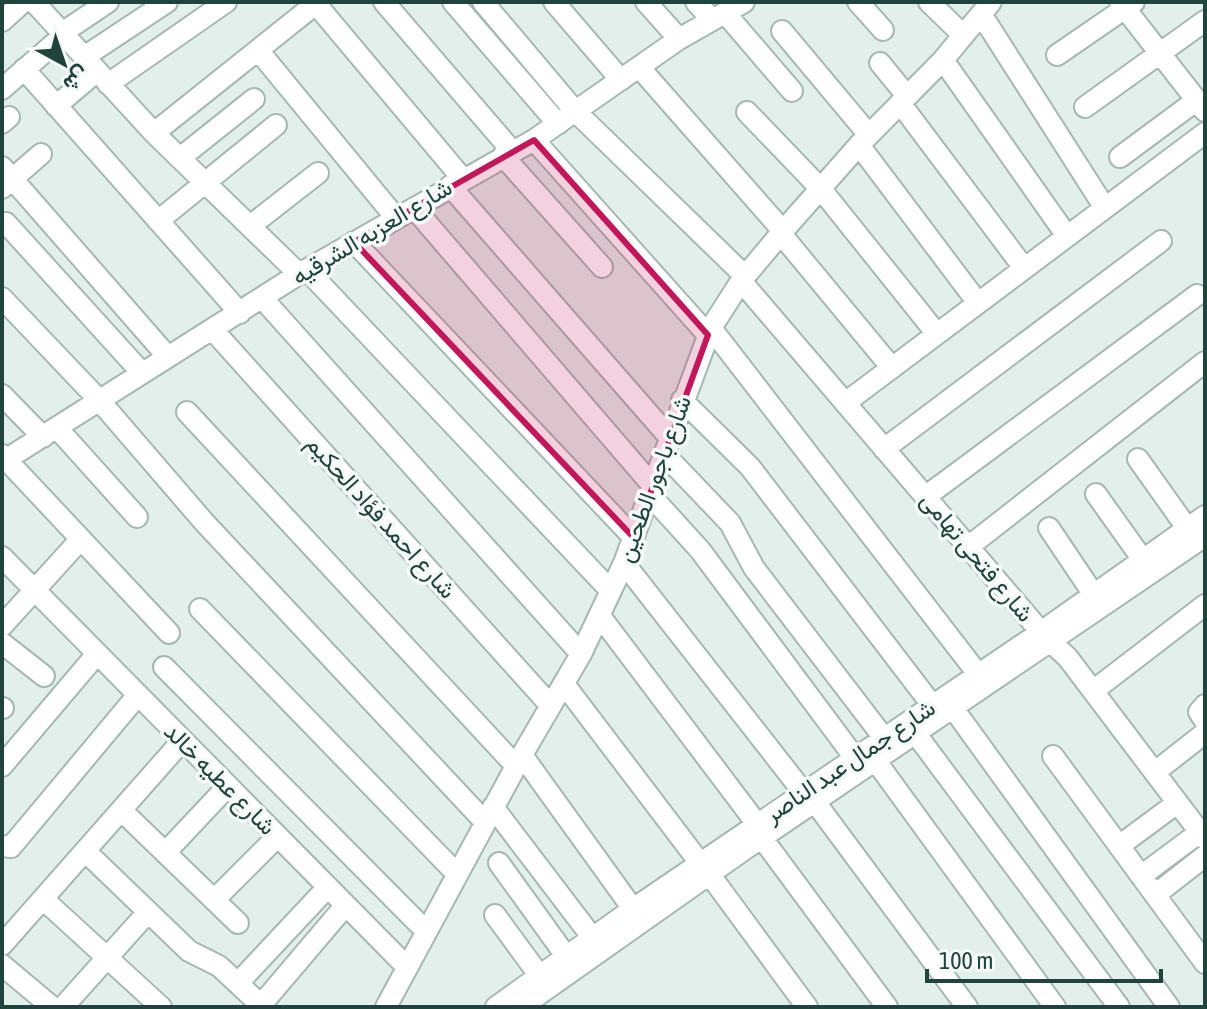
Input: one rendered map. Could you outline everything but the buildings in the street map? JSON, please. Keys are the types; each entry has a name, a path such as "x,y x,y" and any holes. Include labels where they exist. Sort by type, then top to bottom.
{"street":[{"path":"2,21 23,2"},
{"path":"34,2 154,133 250,226 303,272 611,591"},
{"path":"2,89 63,34 108,2"},
{"path":"56,106 97,71 167,2"},
{"path":"97,71 226,2"},
{"path":"384,2 602,267"},
{"path":"453,2 558,124"},
{"name":"شارع فتحى تهامى","path":"483,2 575,111 743,278 845,403 1093,691 1177,803 1200,825"},
{"path":"554,2 621,80"},
{"path":"646,2 679,39"},
{"path":"696,2 719,16 792,91"},
{"name":"شارع العزبه الشرقيه","path":"4,459 303,272 534,140 679,39 744,2"},
{"path":"858,2 883,30"},
{"path":"929,2 963,35"},
{"path":"154,133 317,3 456,182 730,523 754,568 871,752 1055,1007"},
{"path":"1057,55 1126,4 1201,105 1120,157"},
{"path":"986,8 1105,208"},
{"name":"شارع باجور الطحين","path":"386,1007 600,616 652,491 709,331 743,278 782,232 864,140 943,60 986,8"},
{"path":"1085,107 1205,21"},
{"path":"782,31 864,140 978,303"},
{"path":"258,50 652,491 871,752"},
{"path":"943,60 1067,236"},
{"path":"880,63 1024,268"},
{"path":"639,67 782,232 892,368"},
{"path":"24,69 240,313"},
{"path":"180,158 254,99"},
{"path":"747,112 820,188 937,334"},
{"path":"158,221 276,125"},
{"path":"845,403 1205,133"},
{"path":"534,140 709,331 978,674"},
{"path":"41,154 6,178 168,357"},
{"path":"250,226 318,173"},
{"path":"6,223 142,373"},
{"path":"884,449 1161,241"},
{"path":"354,242 634,538"},
{"path":"925,497 1197,295"},
{"path":"2,298 99,400 204,522 489,815 592,937"},
{"path":"263,299 581,654"},
{"name":"شارع احمد فؤاد الحكيم","path":"212,329 550,705"},
{"path":"968,547 1205,362"},
{"path":"2,395 50,433 137,517"},
{"path":"682,400 750,467 932,705"},
{"path":"187,412 519,761 633,909"},
{"path":"4,459 169,633"},
{"path":"1138,459 1198,542"},
{"path":"1096,494 1143,560"},
{"name":"شارع جمال عبد الناصر","path":"522,1007 705,869 810,798 932,705 1198,542 1205,516"},
{"path":"1049,528 1094,595"},
{"path":"2,626 80,540"},
{"name":"شارع جمال عبد الناصر","path":"871,752 916,734 953,708 1046,637 1094,595 1143,560 1198,542"},
{"name":"شارع عطيه خالد","path":"2,557 33,592 407,967"},
{"path":"624,563 810,798 967,1007"},
{"path":"1093,691 1205,605"},
{"path":"200,609 457,874"},
{"path":"600,616 887,1007"},
{"path":"2,643 44,676"},
{"path":"2,766 96,655"},
{"path":"164,667 426,931"},
{"path":"564,684 807,1007"},
{"path":"5,847 137,696"},
{"path":"1205,705 1199,712 1205,721"},
{"path":"953,708 1169,1007"},
{"path":"1155,772 1205,733"},
{"path":"916,734 1119,1007"},
{"path":"2,945 182,741"},
{"path":"1053,756 1205,963"},
{"path":"165,853 227,787"},
{"path":"1119,846 1177,803"},
{"path":"121,810 238,923"},
{"path":"1141,876 1200,825"},
{"path":"214,900 277,837"},
{"path":"85,851 189,951 219,966 262,1006 345,906"},
{"path":"1155,895 1205,856"},
{"path":"499,863 566,956"},
{"name":"شارع جمال عبد الناصر","path":"496,1007 633,909 705,869"},
{"path":"238,983 327,888"},
{"path":"43,899 161,1007"},
{"path":"63,1007 148,912"},
{"path":"495,915 539,975"},
{"path":"2,965 52,1007"}],"highlighted area":[{"path":"534,140 708,335 634,538 354,242"}]}
